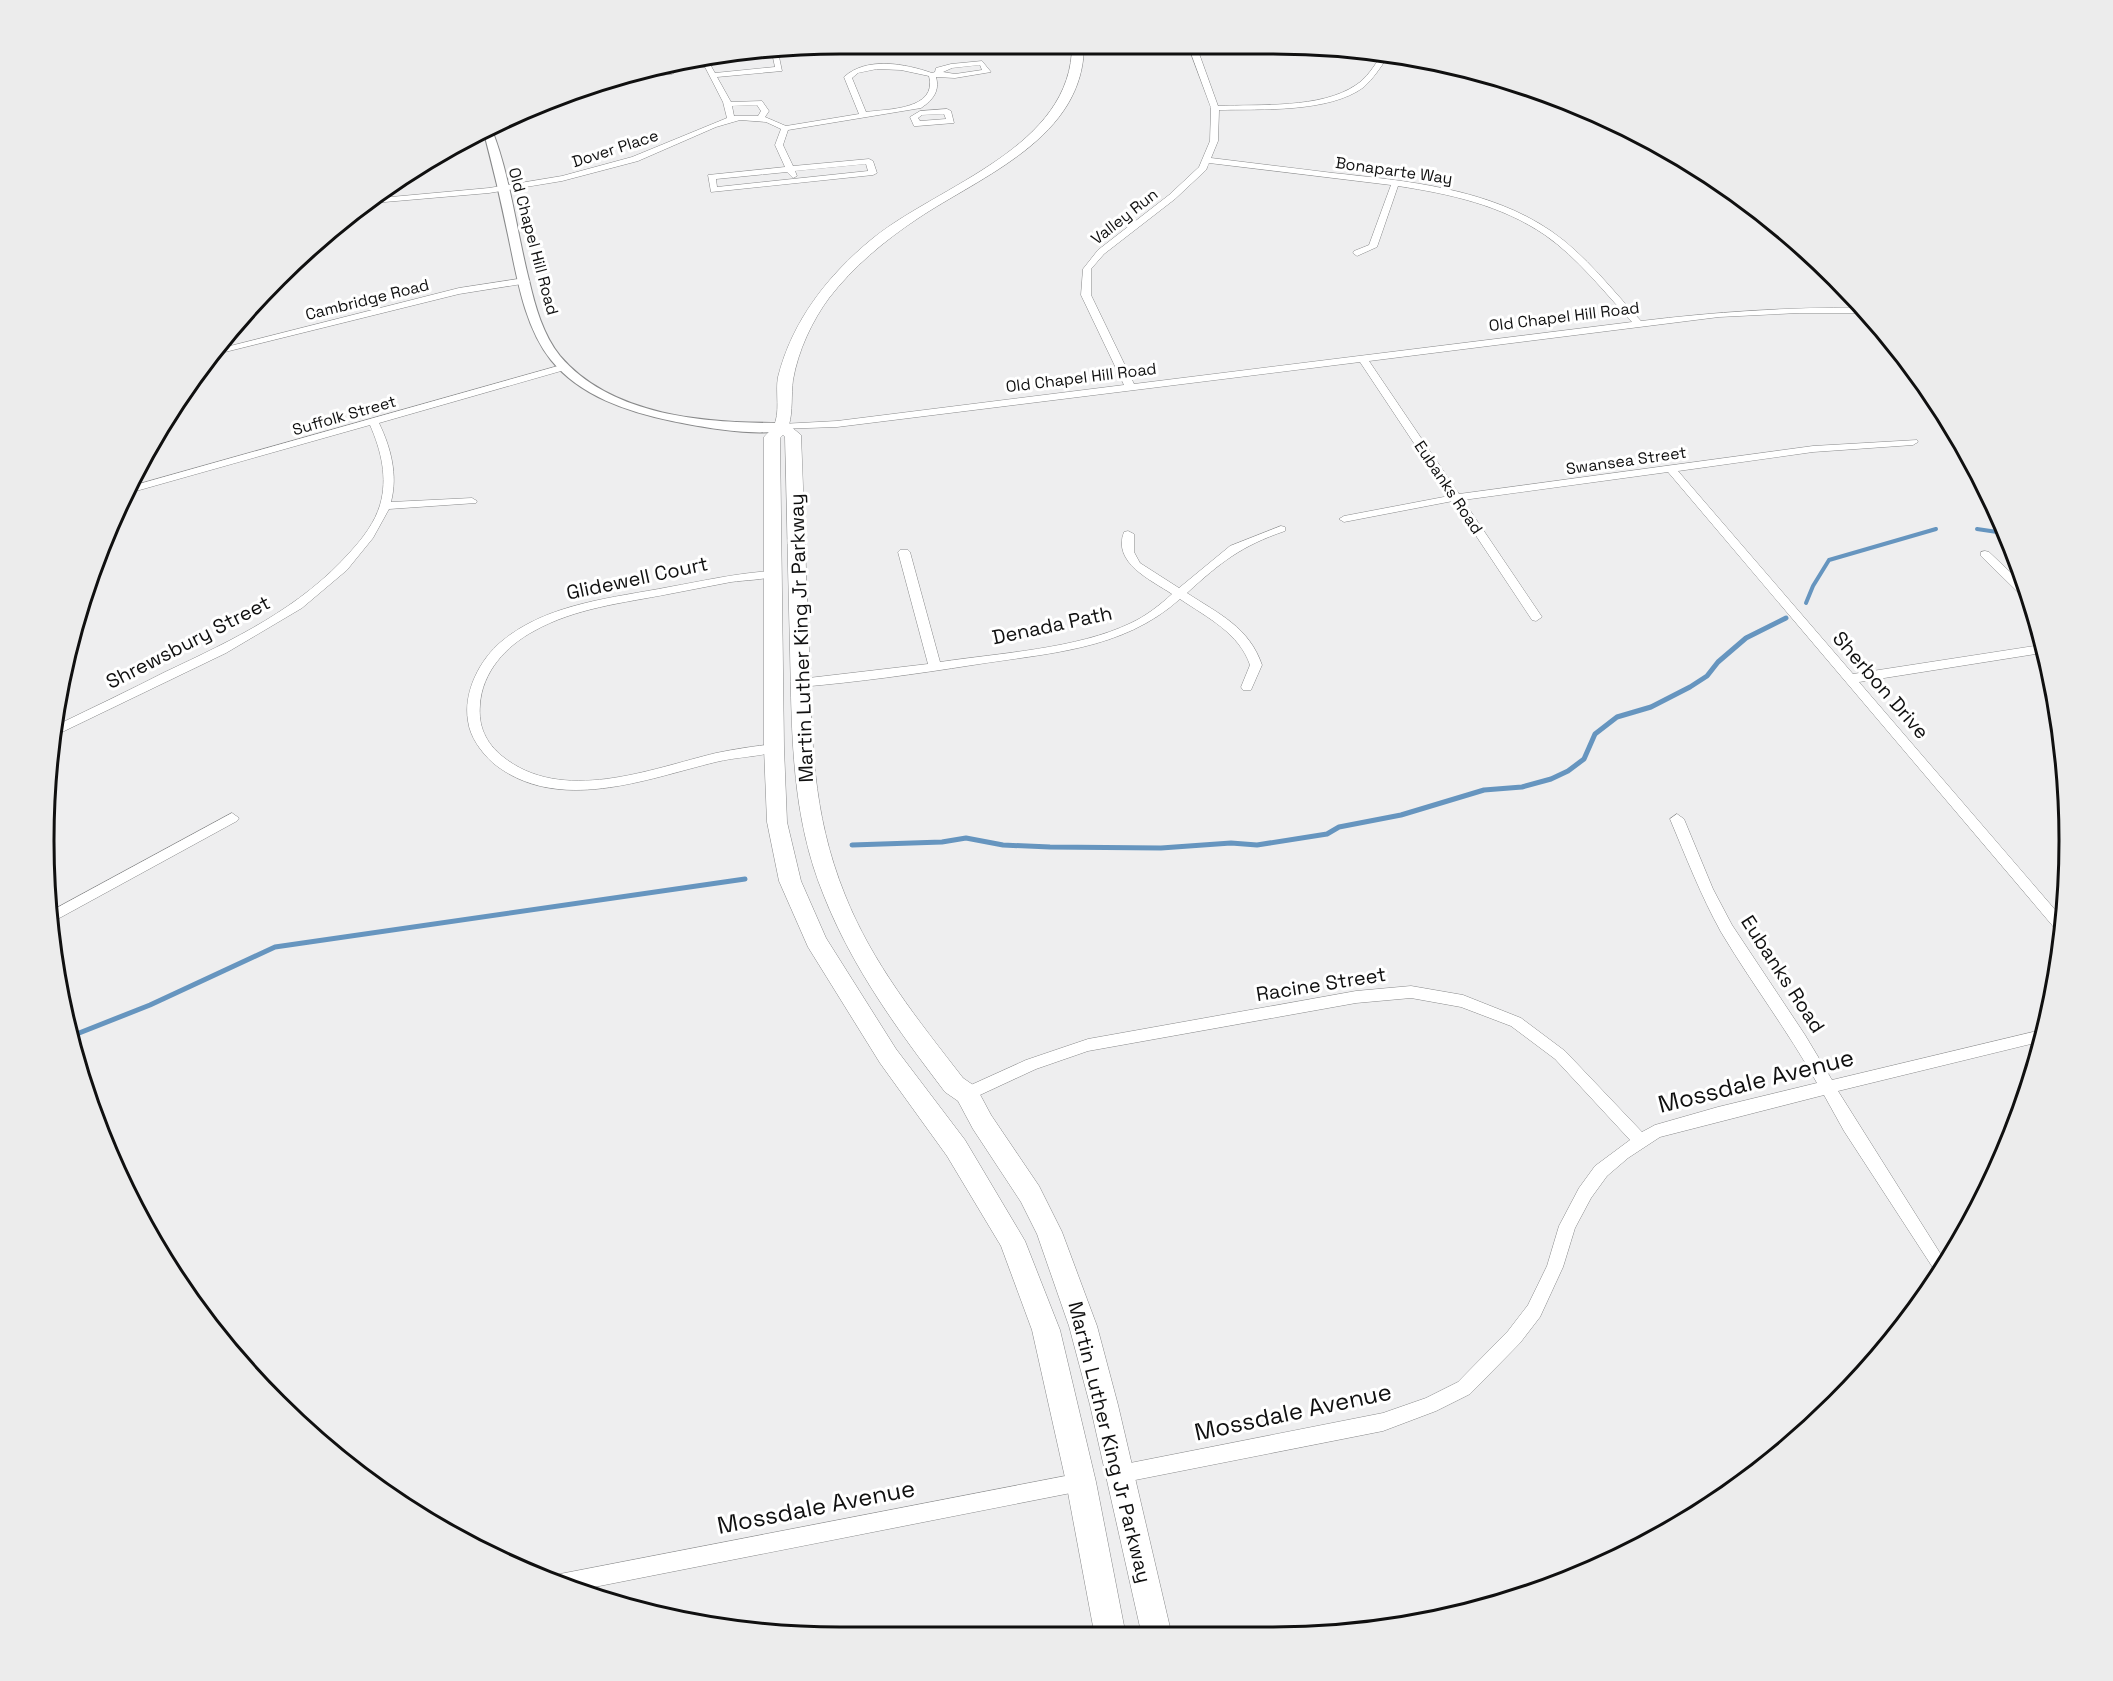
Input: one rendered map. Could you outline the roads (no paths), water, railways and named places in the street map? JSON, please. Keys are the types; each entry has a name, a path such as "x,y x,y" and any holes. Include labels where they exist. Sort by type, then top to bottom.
{"main road":[{"name":"Martin Luther King Jr Parkway","path":"1077,54 1076,71 1070,86 1051,119 1027,144 998,166 922,210 872,246 839,277 813,309 802,330 786,379 781,427 772,437 771,574 774,748 777,822 790,881 816,941 888,1056 956,1148 1012,1241 1046,1330 1081,1482 1109,1627"},
{"name":"Martin Luther King Jr Parkway","path":"781,427 793,435 802,757 812,826 834,895 857,946 877,980 929,1053 954,1085 967,1094 982,1122 1030,1194 1049,1232 1083,1326 1155,1627"}],"street":[{"path":"1195,54 1215,108 1214,141 1208,160"},
{"path":"713,75 779,69 776,57"},
{"path":"1215,108 1313,102 1334,98 1360,86 1380,62"},
{"path":"728,104 759,103 765,111 762,116 785,128 863,115 916,111 932,94 934,81 936,75 939,70 951,66 982,63 987,72 956,76 936,75 891,66 854,72 848,77 849,82 863,115"},
{"path":"707,66 728,104 731,118"},
{"name":"Dover Place","path":"386,200 552,182 607,169 662,149 731,118 762,116"},
{"path":"785,128 779,145 795,182"},
{"name":"Old Chapel Hill Road","path":"490,137 537,322 555,357 575,376 605,395 658,414 712,425 750,428 837,424 1747,312 1854,311"},
{"name":"Bonaparte Way","path":"1208,160 1455,193 1495,206 1533,224 1569,251 1639,324"},
{"name":"Valley Run","path":"1130,387 1086,295 1087,269 1101,252 1194,177 1208,160"},
{"path":"869,161 873,173 795,182 714,190 711,177 869,161"},
{"path":"1357,253 1373,247 1395,184"},
{"name":"Cambridge Road","path":"227,350 459,291 525,281"},
{"name":"Eubanks Road","path":"1362,358 1536,617"},
{"name":"Suffolk Street","path":"138,488 565,367"},
{"name":"Shrewsbury Street","path":"63,728 234,644 281,617 329,582 368,537 385,506 389,484 388,465 374,422"},
{"name":"Swansea Street","path":"1344,519 1457,498 1824,447 1913,442"},
{"name":"Sherbon Drive","path":"1670,468 2054,918"},
{"path":"385,506 472,501"},
{"name":"Denada Path","path":"800,683 935,666 1094,640 1133,627 1147,619 1182,594 1222,556 1254,539 1281,529"},
{"path":"1128,534 1128,552 1136,565 1230,627 1250,648 1256,665 1247,687"},
{"path":"904,552 935,666"},
{"path":"1985,554 2015,583"},
{"name":"Glidewell Court","path":"771,574 596,604 552,617 536,625 519,635 490,662 475,696 474,723 477,735 497,761 540,781 557,784 619,783 717,758 774,748"},
{"path":"1850,679 2035,650"},
{"path":"58,913 232,818"},
{"name":"Eubanks Road","path":"1677,819 1706,889 1727,929 1936,1262"},
{"name":"Racine Street","path":"967,1094 1031,1064 1088,1045 1356,998 1412,992 1463,1001 1491,1010 1516,1022 1560,1055 1640,1140"},
{"name":"Mossdale Avenue","path":"1120,1474 1383,1422 1430,1405 1464,1388 1514,1337 1534,1311 1555,1268 1568,1226 1585,1192 1602,1171 1640,1140 1655,1132 1718,1114 2034,1038"},
{"name":"Mossdale Avenue","path":"577,1581 1081,1482"}],"waterway":[{"path":"1806,603 1813,586 1829,560 1936,529"},
{"path":"1977,529 1995,532"},
{"path":"852,845 942,842 966,838 1003,845 1050,847 1161,848 1231,843 1257,845 1327,834 1339,827 1401,815 1484,790 1522,787 1551,779 1568,771 1584,759 1595,734 1617,717 1651,707 1690,687 1707,676 1718,662 1746,638 1786,618"},
{"path":"78,1033 150,1005 275,947 745,879"}]}
